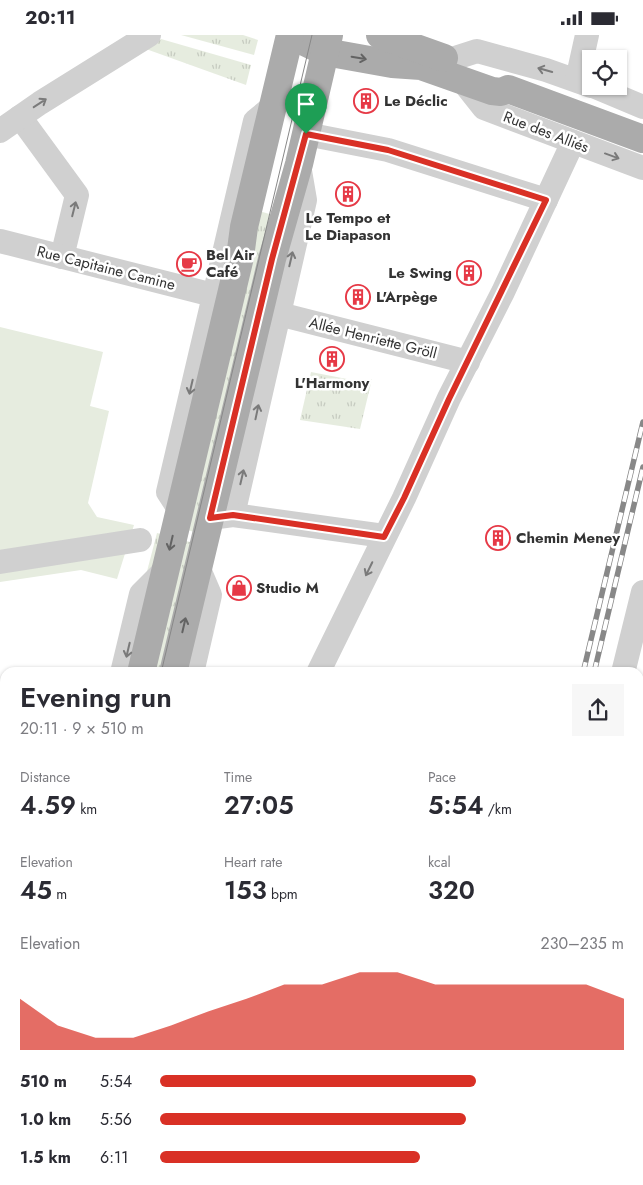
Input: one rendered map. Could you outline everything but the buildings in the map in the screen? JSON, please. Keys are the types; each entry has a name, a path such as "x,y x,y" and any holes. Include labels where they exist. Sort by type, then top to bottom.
{"main road":[{"name":"Rue des Alliés","path":"289,35 327,44 392,64 455,69 506,80 508,89 643,139"},
{"path":"142,667 240,257 244,227 289,35"},
{"name":"Rue des Alliés","path":"380,35 455,69"},
{"path":"174,667 198,567 222,517 272,259 299,165 327,44"}],"street":[{"path":"0,131 149,35"},
{"path":"587,35 587,50"},
{"path":"455,69 477,51 582,82"},
{"name":"Rue des Alliés","path":"455,69 484,108 643,168"},
{"path":"614,95 643,107"},
{"path":"180,509 168,492 213,295 255,121 272,107"},
{"path":"20,117 77,195 62,257"},
{"path":"306,134 388,150 546,200"},
{"path":"321,667 573,142"},
{"path":"299,165 304,200 279,314 222,517 384,537"},
{"name":"Rue Capitaine Camine","path":"0,241 213,295"},
{"name":"Allée Henriette Gröll","path":"279,314 468,362"},
{"path":"0,562 140,540"},
{"path":"193,667 210,595 198,567"},
{"path":"123,667 141,594 165,570"},
{"path":"624,667 643,592"}],"green space":[{"path":"181,35 243,35 258,40 254,55"},
{"path":"161,39 251,65 246,85 146,49"},
{"path":"259,211 273,215 198,533 184,529"},
{"path":"0,327 103,352 90,406 109,411 88,503 97,517 134,525 117,579 81,570 0,582"},
{"path":"311,372 352,380 372,379 360,429 300,420"},
{"path":"157,533 168,536 164,553 145,579"},
{"path":"181,540 195,543 165,667 150,667"}],"tram line":[{"path":"162,667 312,35"}],"railway":[{"path":"584,667 643,422"},
{"path":"595,667 643,467"}],"place":[{"name":"Le Déclic","path":"366,101"},
{"name":"Le Tempo et Le Diapason","path":"348,194"},
{"name":"Bel Air Café","path":"189,264"},
{"name":"Le Swing","path":"469,273"},
{"name":"L'Arpège","path":"358,297"},
{"name":"L'Harmony","path":"332,359"},
{"name":"Chemin Meney","path":"498,538"},
{"name":"Studio M","path":"239,588"}],"route":[{"path":"306,134 388,150 546,200 384,537 233,515 210,518 272,259 306,134"}]}
